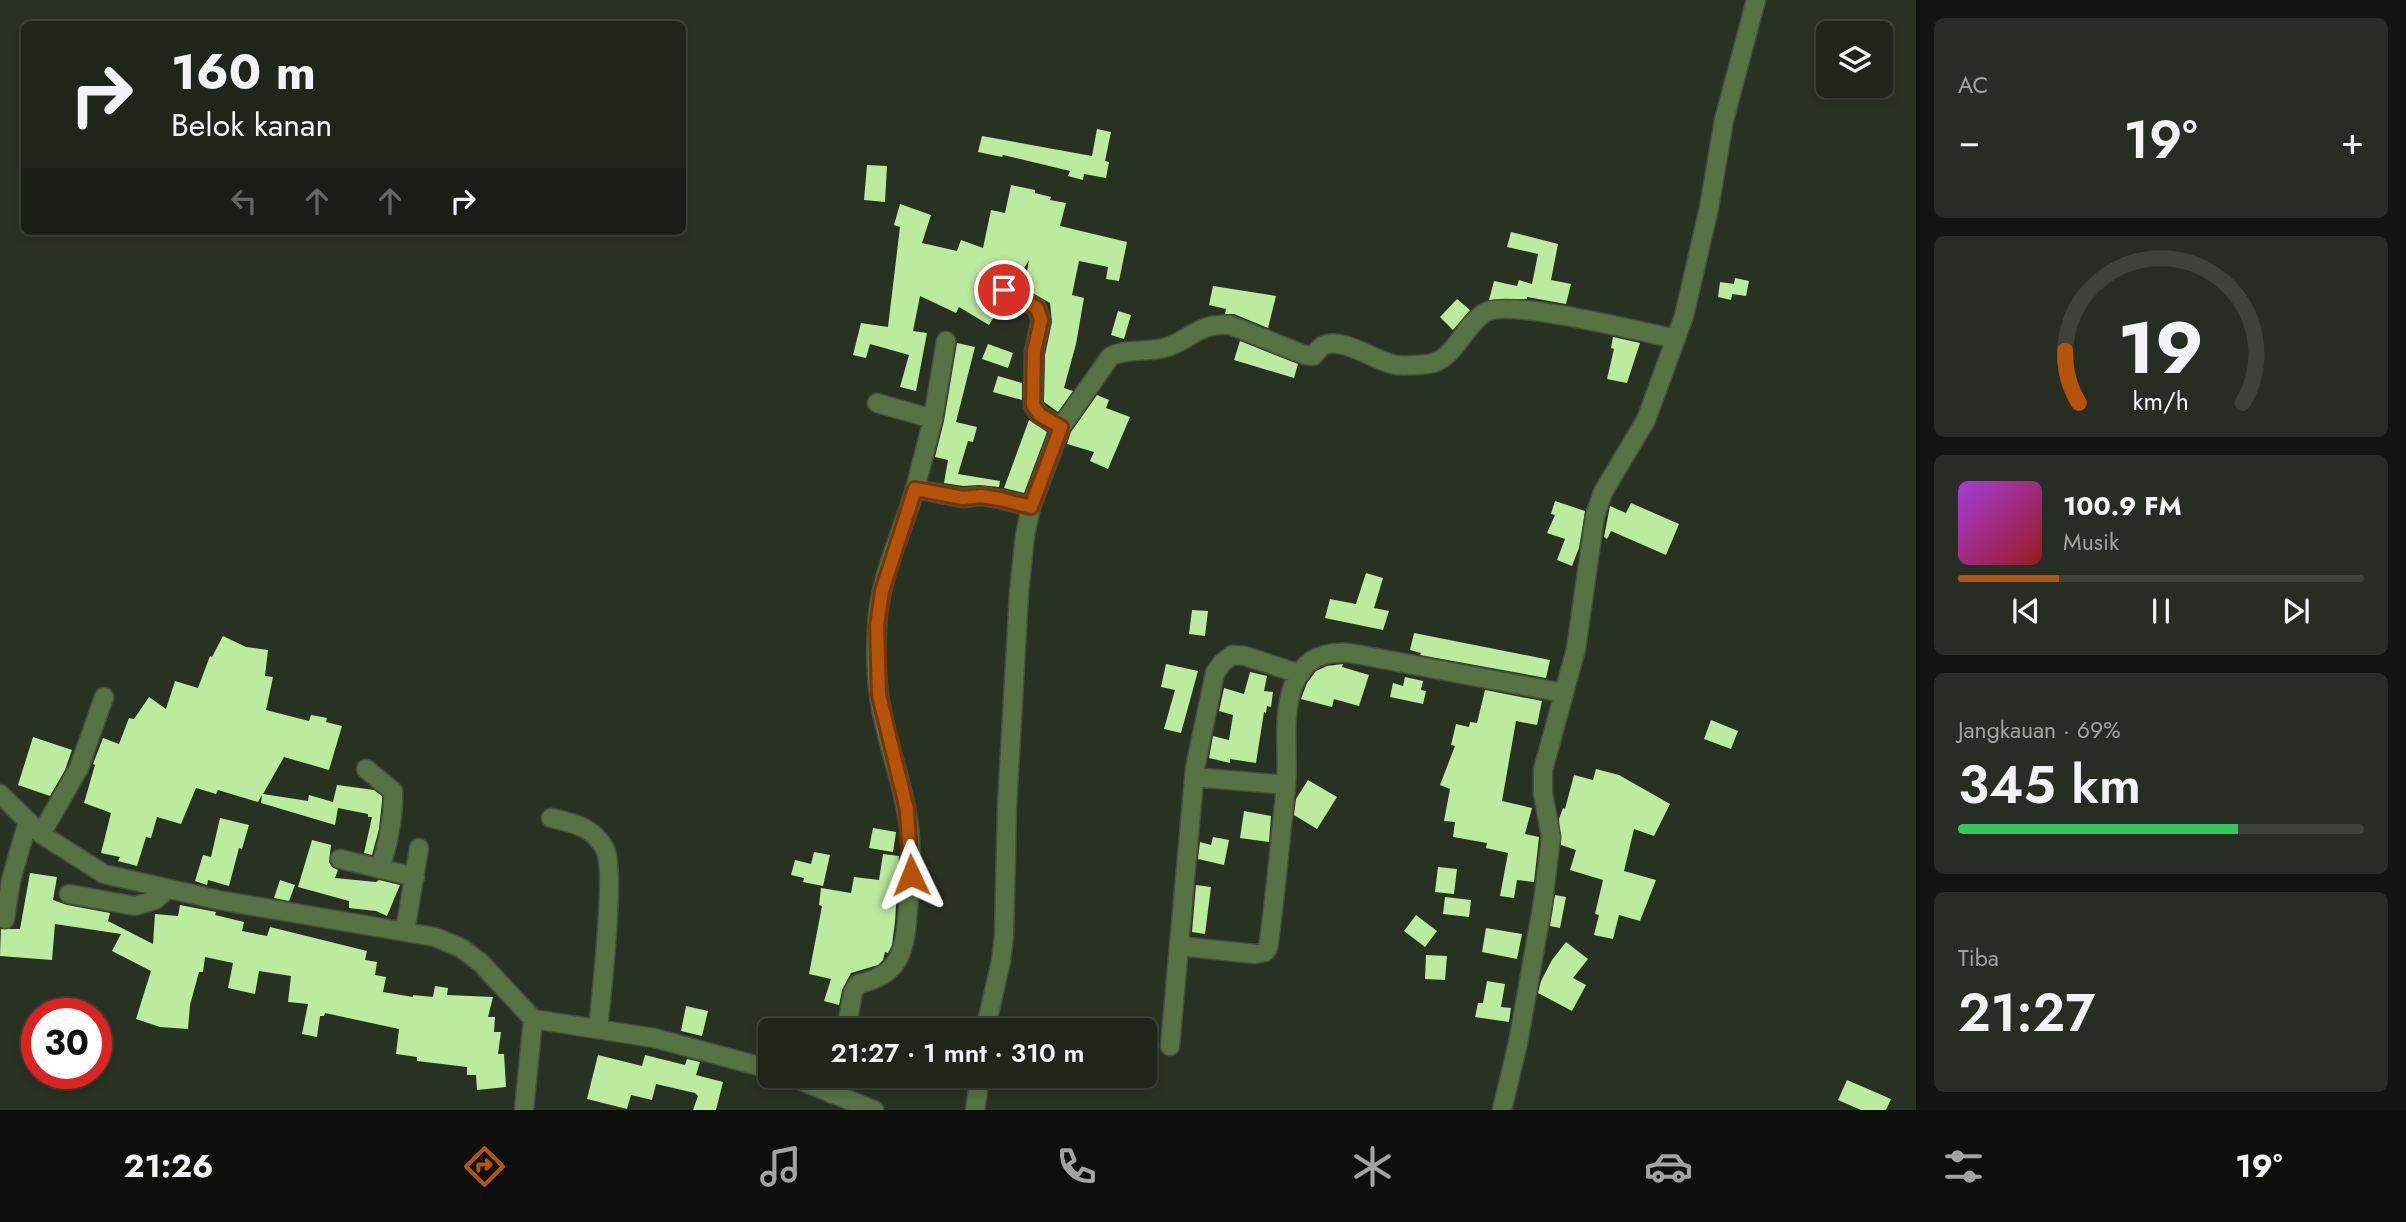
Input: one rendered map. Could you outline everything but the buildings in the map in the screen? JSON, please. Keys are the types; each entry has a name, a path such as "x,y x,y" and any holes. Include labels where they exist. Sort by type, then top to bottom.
{"street":[{"path":"1502,1110 1518,1043 1543,902 1551,837 1543,794 1543,771 1576,649 1595,516 1603,492 1646,420 1684,316 1709,208 1724,120 1756,0"},
{"path":"1004,290 1040,312 1041,320 1034,352 1033,405 1040,415 1061,427"},
{"path":"988,1018 1004,936 1005,854 1019,593 1031,507 1061,427 1113,354 1164,348 1180,343 1200,328 1230,325 1305,355 1313,356 1325,345 1333,344 1395,365 1435,362 1445,356 1479,317 1489,310 1517,309 1583,319 1676,339"},
{"path":"848,1018 853,992 858,984 877,980 894,967 905,944 911,875 910,838 907,810 879,695 877,626 882,591 915,489 933,419 946,341"},
{"path":"877,403 933,419"},
{"path":"915,489 963,498 981,496 1031,507"},
{"path":"1179,946 1255,954 1265,952 1268,948 1286,785 1289,699 1300,674 1316,657 1337,652 1563,693"},
{"path":"1170,1046 1194,777 1215,673 1226,658 1232,655 1245,656 1300,674"},
{"path":"5,919 11,880 34,827 79,768 104,697"},
{"path":"366,769 393,791 394,807 380,869"},
{"path":"1194,777 1286,785"},
{"path":"0,794 34,827 104,874 218,900 435,937 461,948 481,963 533,1019 654,1038 758,1066"},
{"path":"551,818 586,827 606,851 609,869 607,915 598,1028"},
{"path":"405,932 419,848"},
{"path":"340,859 415,877"},
{"path":"69,894 135,906 155,900 167,889"},
{"path":"524,1110 533,1019"},
{"path":"839,1088 866,1109"},
{"path":"975,1110 978,1088"}],"route":[{"path":"911,875 907,810 879,695 877,626 882,591 915,489 963,498 981,496 1031,507 1061,427 1040,415 1033,405 1034,352 1041,320 1040,312 1004,290"}]}
